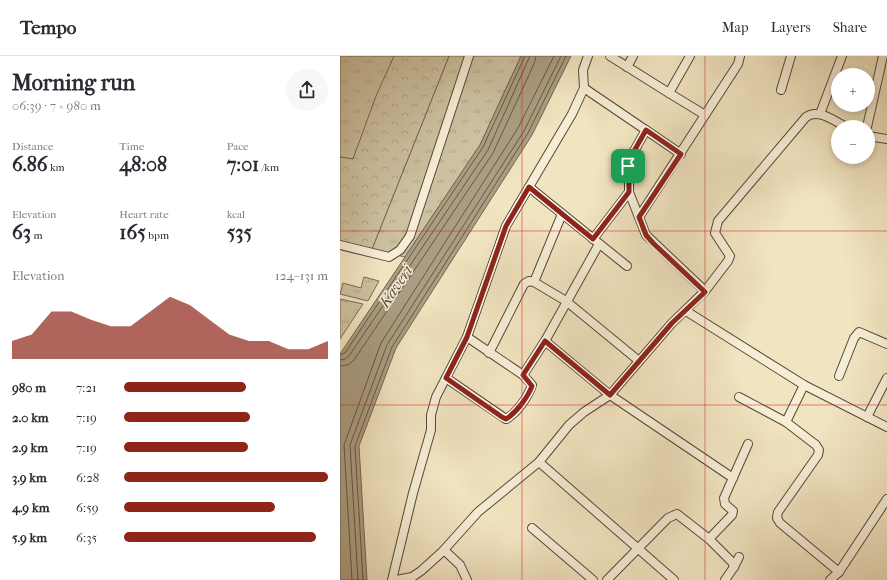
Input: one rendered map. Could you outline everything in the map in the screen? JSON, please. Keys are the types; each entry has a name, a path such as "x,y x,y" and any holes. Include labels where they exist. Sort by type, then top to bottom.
{"street":[{"path":"340,245 390,257 400,250 410,236 469,56"},
{"path":"392,580 413,493 431,430 431,414 436,397 467,337 506,226 572,114 584,88 583,70 588,56"},
{"path":"610,56 705,115"},
{"path":"627,66 633,56"},
{"path":"669,93 690,56"},
{"path":"639,217 738,64 740,56"},
{"path":"781,90 792,56"},
{"path":"820,114 842,56"},
{"path":"868,120 883,56"},
{"path":"584,88 681,154"},
{"path":"396,580 416,574 444,550 478,512 539,462 569,425 584,412 610,395 672,323 705,292 728,261 730,256 715,233 718,221 806,117 810,114 820,114 832,120"},
{"path":"646,130 629,160 629,192 646,235 705,292"},
{"path":"875,137 887,139"},
{"path":"529,187 627,266"},
{"path":"523,375 545,341 596,242 629,192"},
{"path":"534,282 562,214"},
{"path":"490,353 524,284 528,281 534,282 566,301 639,361"},
{"path":"686,311 804,385 887,427"},
{"path":"839,376 854,338 859,332 887,344"},
{"path":"446,378 506,419 512,415 530,391 532,386 523,375 467,337"},
{"path":"545,341 610,395 733,478"},
{"path":"867,417 887,378"},
{"path":"786,422 804,385"},
{"path":"739,397 786,422 816,445 819,450 818,454 778,512 777,518 780,523 839,572"},
{"path":"709,539 732,515 733,511 731,508 723,502 748,444"},
{"path":"539,462 674,580"},
{"path":"830,580 839,572 887,499"},
{"path":"606,580 668,518 677,514 709,539 732,562 734,567"},
{"path":"532,528 593,580"},
{"path":"444,550 460,564 467,580"},
{"path":"725,580 739,557"}],"green space":[{"path":"340,56 396,56 353,159 340,157"},
{"path":"394,56 449,56 372,249 340,242 340,157 353,159 376,96"},
{"path":"449,56 521,56 480,145 405,257 372,249"},
{"path":"364,277 379,281 368,301 340,294 343,283 361,288"},
{"path":"340,299 363,304 340,339"}],"water":[{"name":"Kaveri","path":"521,56 571,56 532,135 396,348 359,446 367,580 340,580 340,354 480,145"}],"route":[{"path":"646,130 681,154 639,217 646,235 653,243 705,292 672,323 610,395 545,341 523,375 532,386 530,391 512,415 506,419 446,378 474,320 506,226 529,187 593,239 629,192 628,166 631,154 646,130"}]}
